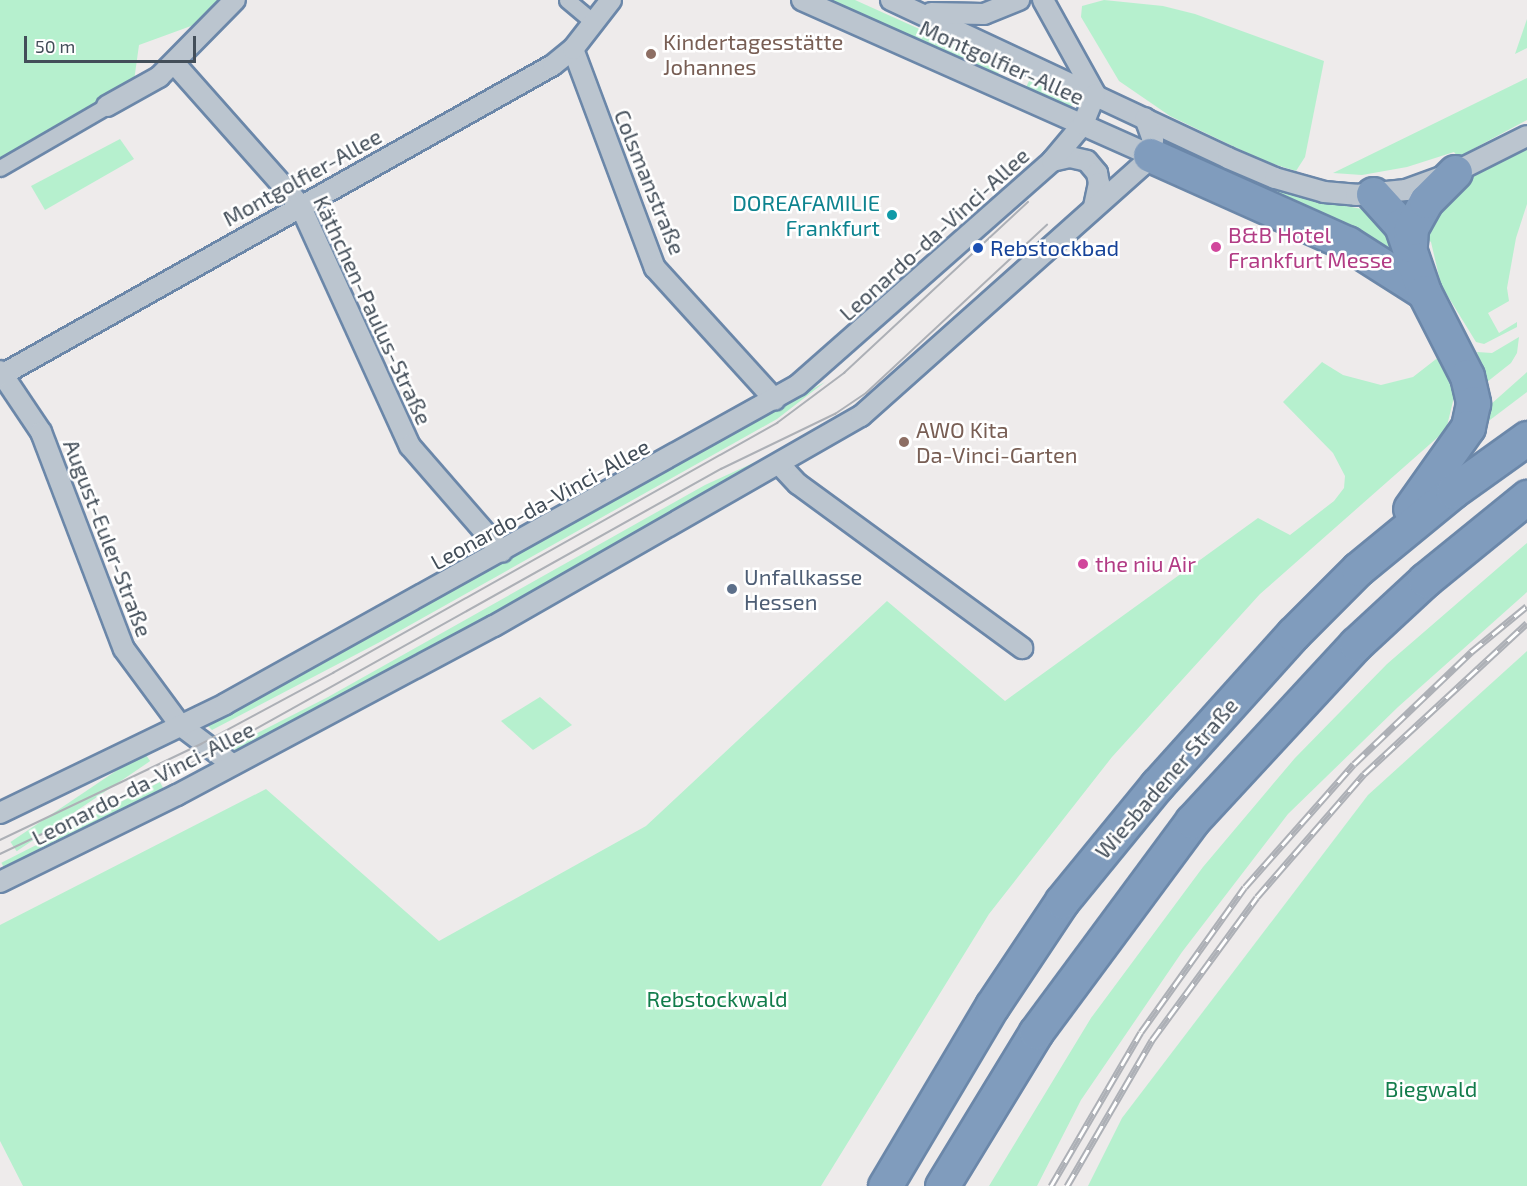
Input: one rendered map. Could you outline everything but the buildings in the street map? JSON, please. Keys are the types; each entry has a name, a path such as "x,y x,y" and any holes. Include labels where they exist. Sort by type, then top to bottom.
{"highway":[{"path":"1150,154 1347,243 1424,292"},
{"path":"1410,245 1412,228 1421,208 1455,172"},
{"path":"1358,569 1441,469 1470,421 1473,403 1467,376 1424,292 1410,245 1394,214 1373,194"},
{"name":"Wiesbadener Straße","path":"885,1186 992,1006 1062,901 1157,785 1293,634 1358,569 1453,491 1527,438"},
{"path":"942,1186 1036,1032 1192,821 1356,644 1425,580 1527,497"}],"street":[{"path":"0,168 159,77 235,0"},
{"path":"567,0 594,23"},
{"name":"Montgolfier-Allee","path":"1,374 553,65 573,50 611,0"},
{"name":"Montgolfier-Allee","path":"802,0 1150,154"},
{"path":"891,0 1275,178 1323,192 1373,194 1406,190 1455,172 1527,136"},
{"path":"914,10 953,16 984,14 1019,0"},
{"path":"1044,0 1095,94"},
{"name":"Colsmanstraße","path":"573,50 655,268 775,400"},
{"name":"Käthchen-Paulus-Straße","path":"174,63 300,205 410,446 502,552"},
{"name":"Leonardo-da-Vinci-Allee","path":"0,813 180,725 502,552 775,400 821,368 1052,161 1083,124 1095,94"},
{"path":"1145,118 1153,141 1150,154"},
{"name":"Leonardo-da-Vinci-Allee","path":"0,882 232,765 504,621 780,465 875,405 1094,206 1127,181 1150,154"},
{"name":"Leonardo-da-Vinci-Allee","path":"1052,161 1070,157 1087,161 1096,173 1099,183 1094,206"},
{"name":"August-Euler-Straße","path":"1,374 41,432 119,639 180,725 232,765"},
{"path":"780,465 798,484 1022,648"}],"green space":[{"path":"0,0 223,0 202,22 139,45 134,81 0,158"},
{"path":"828,0 855,0 1006,68 996,75"},
{"path":"1104,0 1163,6 1195,14 1324,61 1305,157 1296,171 1264,161 1170,116 1119,81 1081,17 1082,6"},
{"path":"1527,19 1527,48 1515,54"},
{"path":"1527,78 1527,120 1458,157 1454,152 1407,167 1362,175 1333,173"},
{"path":"1030,79 1074,100 1069,110 1025,89"},
{"path":"1161,138 1297,197 1373,211 1399,251 1385,250 1157,146"},
{"path":"120,139 134,159 45,210 31,186"},
{"path":"1527,147 1527,204 1516,238 1507,288 1509,301 1488,313 1499,333 1517,322 1517,327 1484,344 1476,342 1441,285 1431,242 1427,239 1429,224 1439,201 1466,180"},
{"path":"1519,337 1517,353 1511,363 1487,382 1477,352 1492,353"},
{"name":"Rebstockwald","path":"1440,356 1456,389 1446,430 1260,594 1112,757 989,914 821,1186 23,1186 0,1141 0,925 266,789 439,941 646,826 887,601 1005,701 1258,518 1290,535 1334,501 1344,488 1345,476 1333,453 1283,402 1322,362 1343,375 1381,385 1413,377"},
{"path":"1527,372 1527,392 1482,426 1490,405"},
{"path":"825,382 777,419 378,643 212,730 205,723 306,673"},
{"path":"821,432 311,717 237,752 230,747 328,697 705,485"},
{"path":"1527,543 1527,592 1398,707 1288,814 1182,952 1081,1100 1037,1186 989,1186 1091,1018 1203,867 1295,758 1387,664"},
{"name":"Biegwald","path":"1527,651 1527,1186 1088,1186 1122,1118 1368,795"},
{"path":"540,697 572,725 533,750 501,721"},
{"path":"144,752 150,761 17,851 11,842"},
{"path":"160,782 164,790 5,871 1,863"}],"tram line":[{"path":"0,840 201,744 333,673 777,423 844,373 1028,202"},
{"path":"0,854 213,753 721,469 835,414 866,393 1047,225"}],"railway":[{"path":"1051,1186 1141,1032 1245,887 1354,764 1471,652 1527,606"},
{"path":"1067,1186 1152,1040 1257,897 1364,774 1527,623"}],"place":[{"name":"Kindertagesstätte Johannes","path":"651,54"},
{"name":"DOREAFAMILIE Frankfurt","path":"892,215"},
{"name":"B&B Hotel Frankfurt Messe","path":"1216,247"},
{"name":"Rebstockbad","path":"978,248"},
{"name":"AWO Kita Da-Vinci-Garten","path":"904,442"},
{"name":"the niu Air","path":"1083,564"},
{"name":"Unfallkasse Hessen","path":"732,589"}]}
